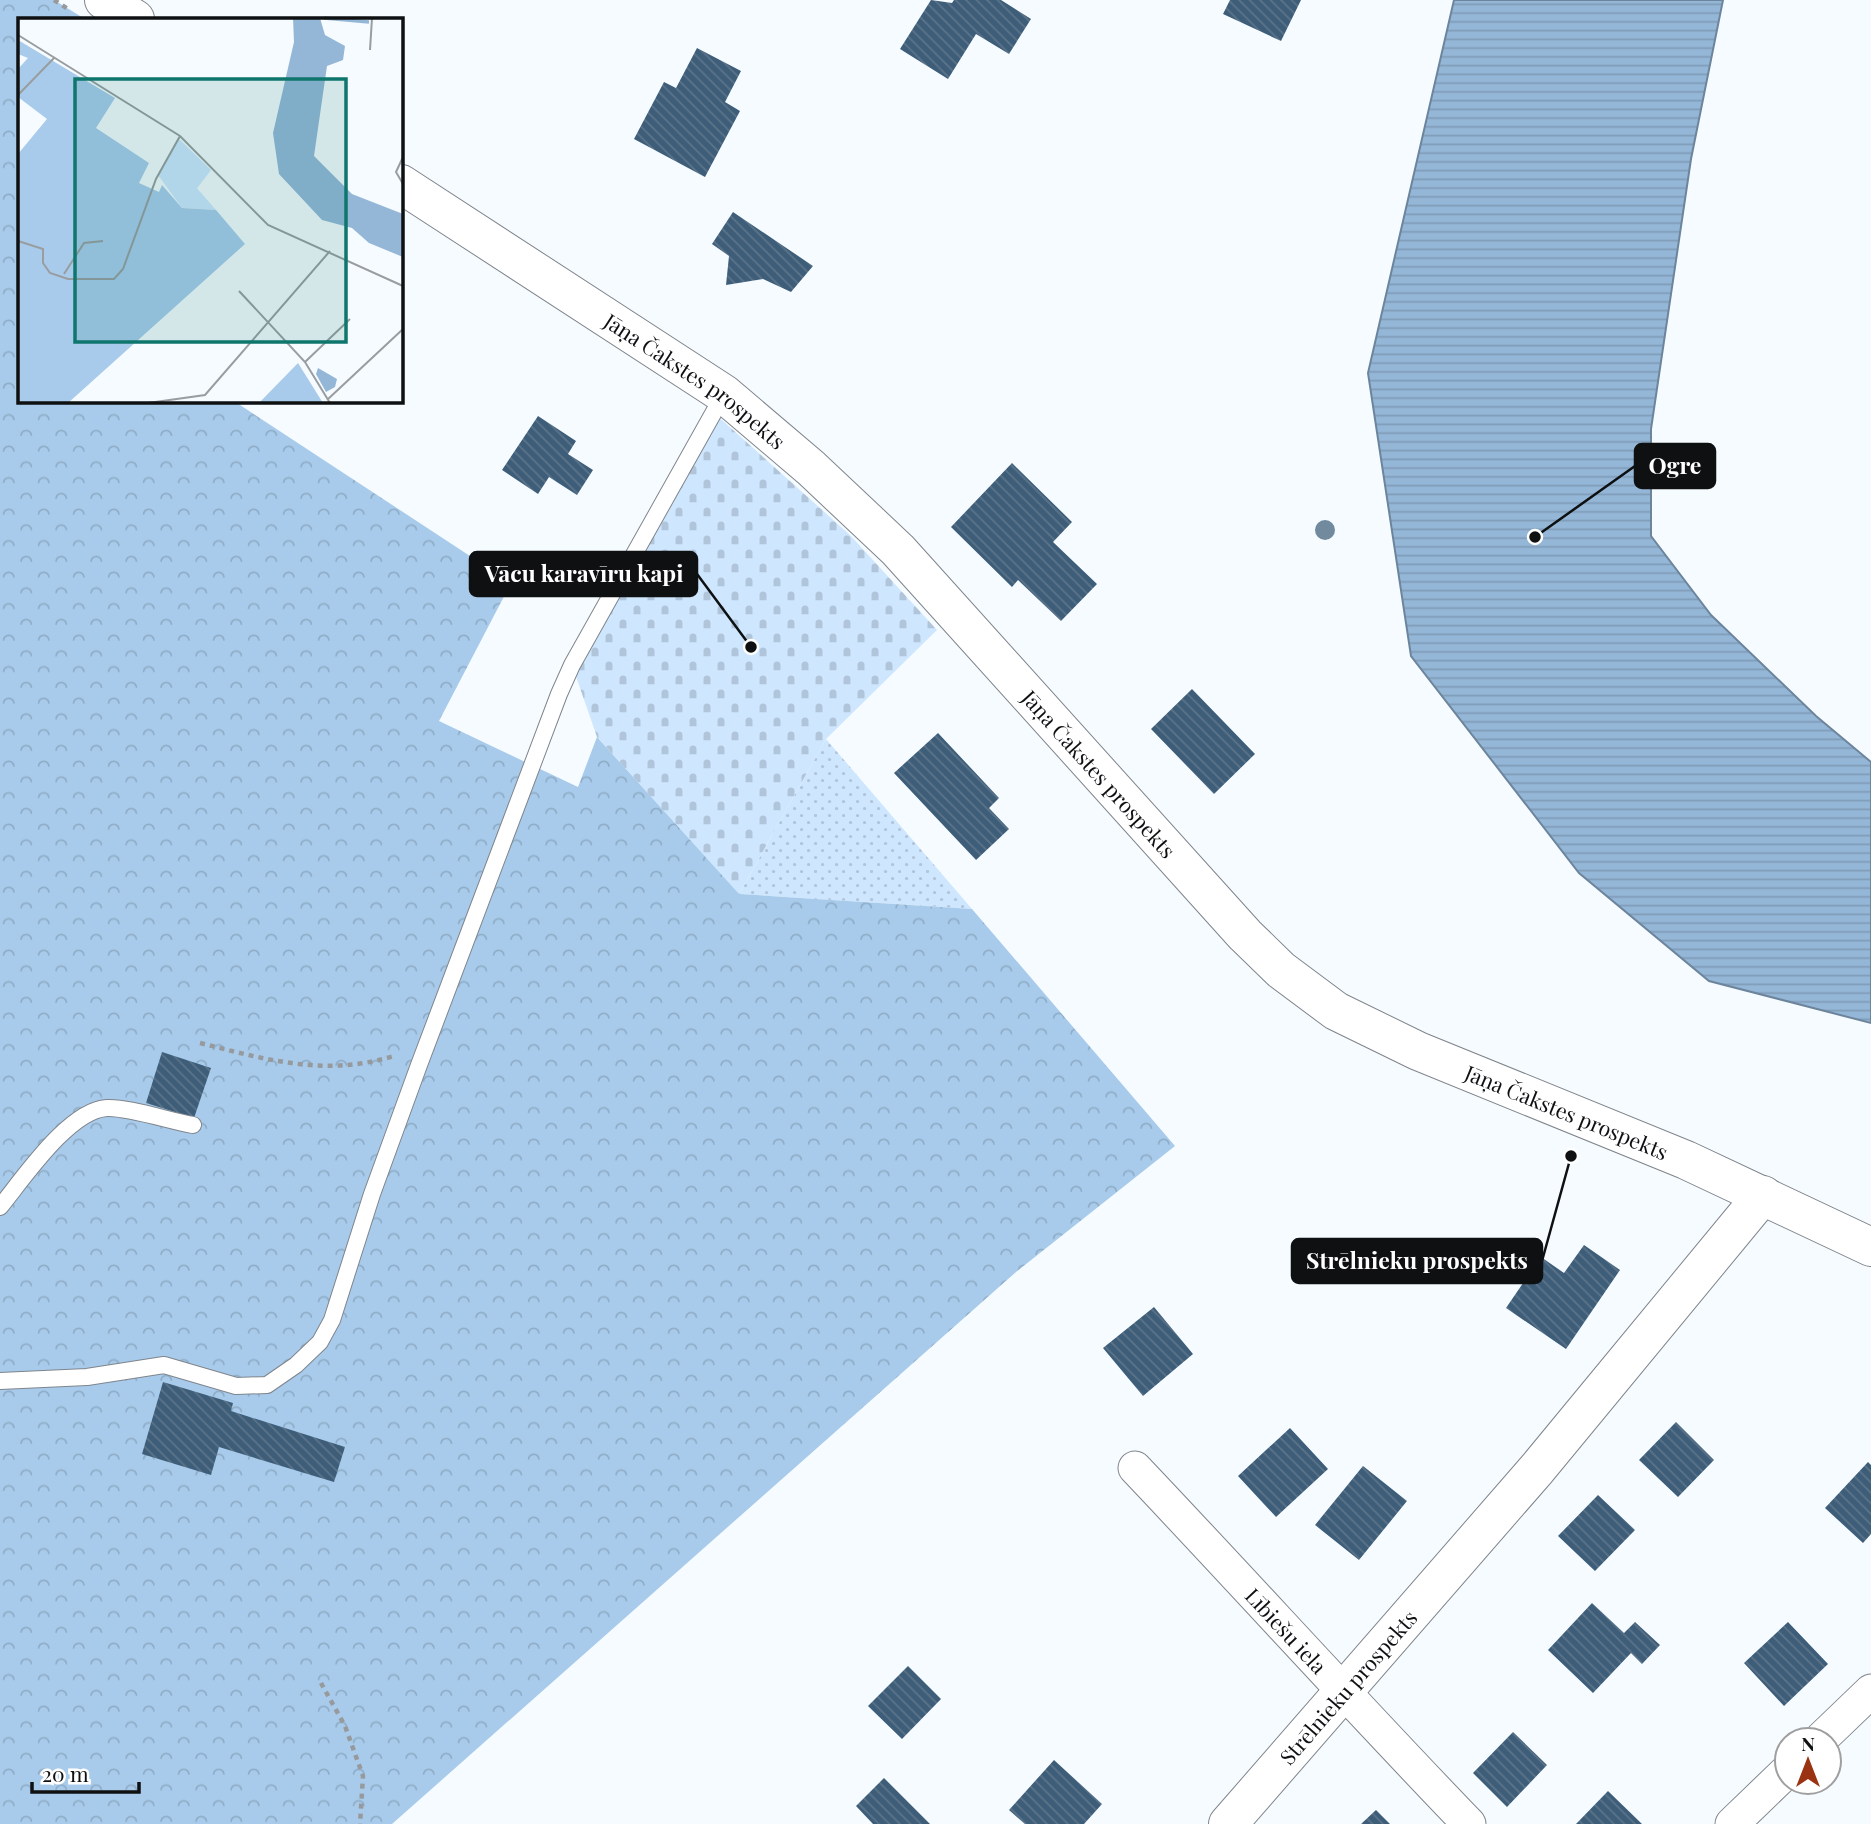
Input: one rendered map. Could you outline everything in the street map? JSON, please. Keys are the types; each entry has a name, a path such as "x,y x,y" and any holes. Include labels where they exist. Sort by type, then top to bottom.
{"street":[{"path":"104,0 133,18"},
{"name":"Jāņa Čakstes prospekts","path":"402,185 724,394 811,468 898,550 1245,935 1281,971 1336,1011 1418,1051 1686,1160 1871,1247"},
{"name":"Strēlnieku prospekts","path":"1228,1824 1537,1469 1763,1195"},
{"name":"Lībiešu iela","path":"1135,1468 1303,1645 1342,1693 1469,1824"},
{"path":"1835,1726 1871,1691"},
{"path":"1732,1824 1773,1784"}],"lane":[{"path":"0,1381 87,1377 164,1365 236,1386 267,1385 296,1365 320,1342 332,1320 372,1194 426,1046 572,665 724,394"},
{"path":"0,1207 60,1135 88,1113 107,1108 193,1125"}],"path":[{"path":"200,1043 286,1064 362,1066 426,1046"},
{"path":"321,1683 345,1726 363,1776 360,1824"}],"green space":[{"path":"0,0 54,0 83,18 18,18 18,402 236,402 511,583 439,721 578,787 597,737 740,894 972,909 1175,1146 1016,1272 392,1824 0,1824"},
{"path":"713,412 850,535 937,630 826,739 739,894 597,737 572,665"},
{"path":"826,739 972,909 739,894"}],"shaded area":[{"path":"1454,0 1723,0 1691,159 1651,429 1651,536 1711,615 1816,716 1871,762 1871,1023 1709,981 1579,873 1411,656 1368,373"}],"building":[{"path":"931,0 952,3 954,0 1001,0 1031,19 1009,54 976,34 948,79 900,49"},
{"path":"1230,0 1301,0 1281,41 1223,14"},
{"path":"697,48 741,71 725,102 740,111 705,177 634,139 664,82 676,88"},
{"path":"733,212 813,266 791,292 763,279 726,285 729,256 712,244"},
{"path":"538,416 576,441 568,454 593,470 577,495 549,477 538,494 502,470"},
{"path":"1012,463 1072,522 1053,542 1097,584 1061,621 1018,580 1012,587 951,527"},
{"path":"1192,689 1255,754 1214,794 1151,729"},
{"path":"938,733 999,798 989,808 1009,829 976,860 894,773"},
{"path":"162,1052 211,1068 194,1118 146,1103"},
{"path":"1584,1245 1620,1270 1566,1349 1506,1308 1541,1257 1564,1273"},
{"path":"1154,1307 1193,1354 1143,1396 1103,1348"},
{"path":"163,1382 233,1403 231,1411 345,1447 334,1482 219,1447 211,1475 142,1454"},
{"path":"1676,1422 1714,1460 1678,1497 1639,1460"},
{"path":"1290,1428 1328,1469 1276,1517 1238,1476"},
{"path":"1868,1462 1871,1465 1871,1534 1863,1543 1825,1508"},
{"path":"1363,1466 1407,1501 1359,1560 1315,1525"},
{"path":"1598,1495 1635,1530 1595,1571 1558,1536"},
{"path":"1592,1603 1624,1633 1635,1622 1660,1645 1642,1664 1631,1653 1593,1693 1548,1650"},
{"path":"1788,1622 1828,1664 1784,1706 1744,1663"},
{"path":"908,1666 941,1699 902,1739 868,1706"},
{"path":"1513,1732 1547,1765 1507,1807 1473,1773"},
{"path":"1054,1760 1102,1804 1084,1824 1025,1824 1009,1810"},
{"path":"884,1778 930,1824 873,1824 856,1806"},
{"path":"1608,1791 1642,1824 1576,1824"},
{"path":"1376,1810 1390,1824 1361,1824"}],"place":[{"name":"Ogre","path":"1535,537"},
{"name":"Vācu karavīru kapi","path":"751,647"},
{"name":"Strēlnieku prospekts","path":"1571,1156"}]}
